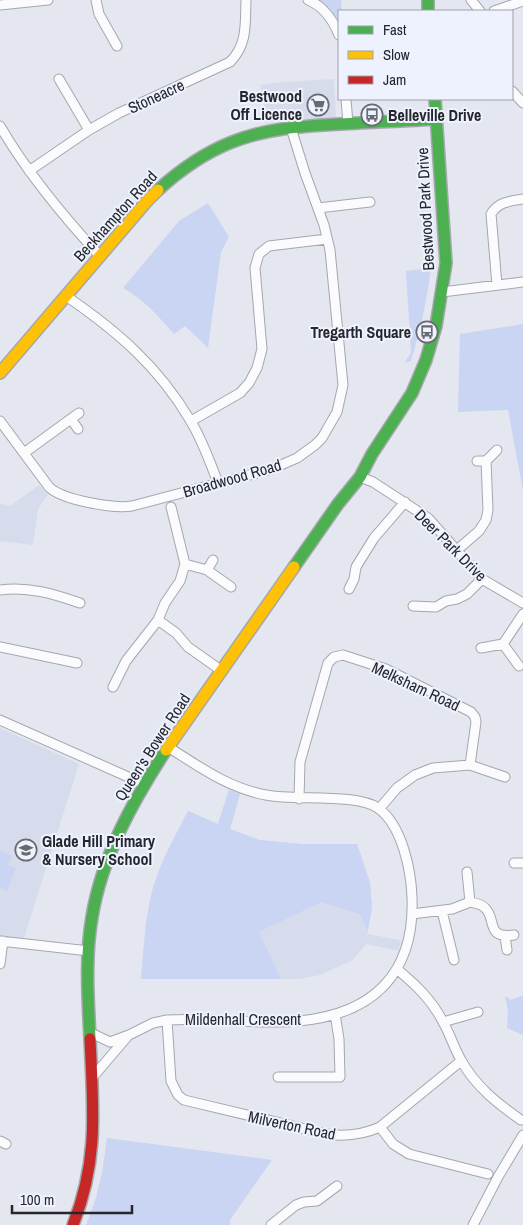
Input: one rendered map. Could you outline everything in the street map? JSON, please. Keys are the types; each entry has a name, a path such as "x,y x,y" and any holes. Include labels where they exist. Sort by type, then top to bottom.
{"street":[{"path":"0,5 48,0"},
{"path":"96,0 108,40 117,46"},
{"name":"Stoneacre","path":"29,171 89,130 135,105 230,62 242,48 245,38 246,0"},
{"path":"308,0 318,5 324,11 338,33"},
{"path":"471,0 479,10"},
{"path":"497,10 523,1"},
{"path":"58,79 89,130"},
{"path":"513,92 523,103"},
{"path":"346,100 348,124"},
{"name":"Bestwood Park Drive","path":"360,477 372,454 408,400 419,378 433,338 442,292 446,253 435,100"},
{"name":"Beckhampton Road","path":"0,373 152,195 187,166 212,152 244,138 291,128 436,119"},
{"path":"0,126 4,141 53,204 100,256"},
{"name":"Broadwood Road","path":"0,421 49,487 59,494 71,498 121,507 132,506 272,469 297,458 322,438 337,412 343,384 331,260 318,208 291,128"},
{"path":"497,285 491,214 502,203 523,199"},
{"path":"318,208 364,200"},
{"path":"191,421 240,393 258,368 262,349 255,268 259,254 269,246 327,239"},
{"path":"442,292 523,282"},
{"path":"66,296 111,328 138,352 163,381 191,421 218,483"},
{"path":"24,453 80,413"},
{"path":"71,419 78,429"},
{"path":"457,550 479,530 486,520 488,510 481,461 497,450"},
{"name":"Deer Park Drive","path":"360,477 373,482 428,518 482,579 523,603"},
{"name":"Queen's Bower Road","path":"73,1225 86,1190 92,1158 94,1124 87,980 92,917 104,870 118,833 144,784 168,747 338,504 360,477"},
{"name":"Deer Park Drive","path":"349,589 358,580 356,568 374,538 405,502"},
{"path":"113,687 126,661 158,620 165,603 180,581 185,564 171,507"},
{"path":"207,570 213,560"},
{"path":"185,564 207,570 231,587"},
{"path":"413,606 436,607 446,601 457,599 467,594 482,579"},
{"path":"0,590 46,592 80,603"},
{"path":"67,609 70,599"},
{"path":"436,607 437,616"},
{"path":"481,648 503,644 523,614"},
{"path":"158,620 176,633 188,647 222,670"},
{"path":"503,644 519,666"},
{"path":"0,647 77,663"},
{"name":"Melksham Road","path":"300,798 300,762 328,663 334,657 343,655 386,669 471,712 476,722 470,765"},
{"path":"0,720 144,784"},
{"path":"168,747 212,776 230,785 266,796 358,800 370,803 379,809 397,788 415,776 434,768 470,765 505,777"},
{"name":"Mildenhall Crescent","path":"89,1032 110,1042 153,1023 166,1020 287,1022 312,1019 335,1014 371,998 398,970 408,945 412,914 411,881 402,847 390,820 379,809"},
{"path":"467,872 470,902"},
{"path":"412,914 452,909 470,902 485,908 489,913 492,926 499,934 509,936 507,950"},
{"path":"442,911 457,949 454,960"},
{"path":"0,964 1,941 89,951"},
{"path":"398,970 425,995 443,1022 461,1061 478,1084 493,1100 521,1120"},
{"path":"278,1078 340,1077 339,1039 335,1014"},
{"path":"443,1022 474,1016"},
{"name":"Milverton Road","path":"166,1020 171,1081 178,1095 184,1100 326,1134 354,1135 368,1132 380,1126 461,1061"},
{"name":"Mildenhall Crescent","path":"92,1078 129,1035"},
{"path":"380,1126 393,1144 409,1154 488,1174"},
{"path":"473,1225 498,1177 523,1136"},
{"path":"271,1225 296,1205 304,1202 318,1201 337,1186"}],"shaded area":[{"path":"319,0 341,0 342,10 338,10 338,22 331,10"},
{"path":"334,79 336,117 265,123 264,99 260,85"},
{"path":"208,203 229,237 221,252 208,348 185,326 174,334 144,303 123,288 179,221"},
{"path":"431,268 425,304 411,361 404,363 411,353 406,271"},
{"path":"523,324 523,491 508,410 458,412 460,334"},
{"path":"39,485 48,495 38,509 33,545 0,541 0,503 10,506"},
{"name":"Glade Hill Primary & Nursery School","path":"0,728 79,764 24,938 0,936"},
{"path":"229,790 240,794 230,829 259,840 301,844 357,844 370,883 372,908 367,934 401,940 399,951 366,944 353,960 320,975 299,979 141,979 146,921 153,888 166,855 188,811 218,824"},
{"path":"229,790 240,794 230,829 259,840 301,844 357,844 370,883 372,908 367,934 367,929 360,914 321,902 259,932 281,979 141,979 148,910 160,868 188,811 218,824"},
{"path":"0,851 12,856 8,865 16,868 7,891 0,888"},
{"path":"523,995 523,1035 507,1028 508,1012 505,996 511,1000"},
{"path":"107,1138 272,1160 230,1220 230,1225 86,1225 96,1198"}],"traffic: fast":[{"path":"428,0 428,10"},
{"path":"294,567 338,504 360,477 372,454 412,393 426,360 436,326 446,263 435,100"},
{"path":"158,190 202,157 245,137 286,128 437,119"},
{"path":"90,1039 88,947 97,894 103,872 120,830 166,750"}],"traffic: slow":[{"path":"0,373 158,190"},
{"path":"166,750 294,567"}],"traffic: jam":[{"path":"73,1225 87,1178 91,1155 93,1111 90,1039"}],"place":[{"name":"Bestwood Off Licence","path":"318,105"},
{"name":"Belleville Drive","path":"372,115"},
{"name":"Tregarth Square","path":"427,332"},
{"name":"Glade Hill Primary & Nursery School","path":"26,850"}]}
